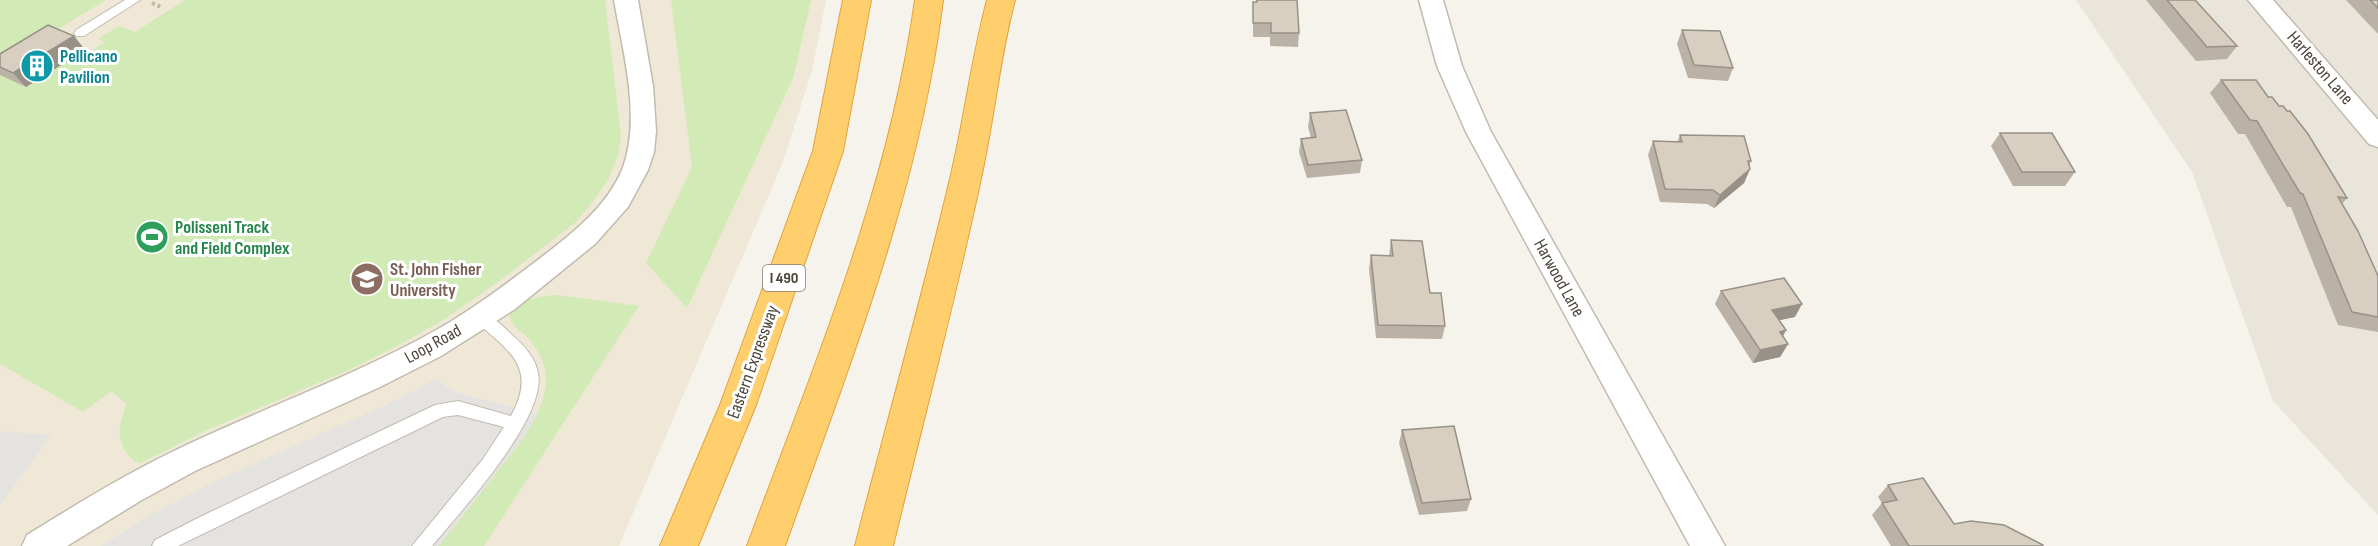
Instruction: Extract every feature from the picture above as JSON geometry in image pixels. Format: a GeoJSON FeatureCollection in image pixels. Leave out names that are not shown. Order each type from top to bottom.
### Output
{"type":"FeatureCollection","features":[{"type":"Feature","properties":{"kind":"highway","name":"Eastern Expressway"},"geometry":{"type":"LineString","coordinates":[[679,546],[738,405],[828,151],[857,0]]}},
{"type":"Feature","properties":{"kind":"highway"},"geometry":{"type":"LineString","coordinates":[[766,546],[876,236],[904,139],[924,48],[929,0]]}},
{"type":"Feature","properties":{"kind":"highway"},"geometry":{"type":"LineString","coordinates":[[985,0],[988,46]]}},
{"type":"Feature","properties":{"kind":"highway"},"geometry":{"type":"LineString","coordinates":[[874,546],[964,183],[980,109],[988,46],[1001,0]]}},
{"type":"Feature","properties":{"kind":"street","name":"Loop Road"},"geometry":{"type":"LineString","coordinates":[[39,546],[82,518],[182,462],[368,380],[432,347],[480,317],[592,234],[622,195],[636,169],[644,140],[643,114],[626,0]]}},
{"type":"Feature","properties":{"kind":"street","name":"Harwood Lane"},"geometry":{"type":"LineString","coordinates":[[1431,0],[1444,49],[1466,104],[1494,160],[1708,546]]}},
{"type":"Feature","properties":{"kind":"street","name":"Harleston Lane"},"geometry":{"type":"LineString","coordinates":[[2260,0],[2378,138]]}},
{"type":"Feature","properties":{"kind":"lane"},"geometry":{"type":"LineString","coordinates":[[80,33],[134,0]]}},
{"type":"Feature","properties":{"kind":"lane"},"geometry":{"type":"LineString","coordinates":[[421,546],[503,444],[517,424],[528,397],[531,375],[519,352],[480,317]]}},
{"type":"Feature","properties":{"kind":"lane"},"geometry":{"type":"LineString","coordinates":[[161,546],[208,521],[441,410],[458,408],[517,424]]}},
{"type":"Feature","properties":{"kind":"shaded area","name":"St. John Fisher University"},"geometry":{"type":"Polygon","coordinates":[[[0,0],[826,0],[812,71],[782,164],[619,546],[0,546],[0,0]]]}},
{"type":"Feature","properties":{"kind":"shaded area"},"geometry":{"type":"Polygon","coordinates":[[[2076,0],[2378,0],[2378,515],[2273,401],[2192,172],[2076,0]]]}},
{"type":"Feature","properties":{"kind":"shaded area"},"geometry":{"type":"Polygon","coordinates":[[[438,378],[445,386],[458,393],[538,413],[524,438],[439,546],[101,546],[154,513],[211,483],[388,404],[438,378]]]}},
{"type":"Feature","properties":{"kind":"shaded area"},"geometry":{"type":"Polygon","coordinates":[[[0,431],[51,435],[0,505],[0,431]]]}},
{"type":"Feature","properties":{"kind":"green space"},"geometry":{"type":"Polygon","coordinates":[[[0,0],[106,0],[50,34],[90,52],[105,42],[98,39],[119,26],[135,32],[185,0],[605,0],[621,136],[618,156],[609,178],[576,222],[494,285],[443,320],[349,370],[207,430],[140,463],[127,454],[122,443],[120,427],[126,403],[111,391],[83,412],[0,364],[0,0]]]}},
{"type":"Feature","properties":{"kind":"green space"},"geometry":{"type":"Polygon","coordinates":[[[671,0],[811,0],[793,78],[687,308],[646,263],[692,167],[671,0]]]}},
{"type":"Feature","properties":{"kind":"green space"},"geometry":{"type":"Polygon","coordinates":[[[557,295],[639,306],[484,546],[439,546],[517,447],[531,426],[545,391],[546,376],[543,362],[532,343],[513,324],[510,316],[511,309],[533,298],[557,295]]]}},
{"type":"Feature","properties":{"kind":"building"},"geometry":{"type":"Polygon","coordinates":[[[1257,0],[1297,0],[1299,33],[1271,33],[1271,23],[1253,23],[1253,2],[1257,0]]]}},
{"type":"Feature","properties":{"kind":"building"},"geometry":{"type":"Polygon","coordinates":[[[2167,0],[2195,0],[2237,46],[2207,47],[2167,0]]]}},
{"type":"Feature","properties":{"kind":"building"},"geometry":{"type":"Polygon","coordinates":[[[2370,0],[2378,0],[2378,8],[2370,0]]]}},
{"type":"Feature","properties":{"kind":"building"},"geometry":{"type":"Polygon","coordinates":[[[48,25],[74,36],[13,73],[0,67],[0,54],[48,25]]]}},
{"type":"Feature","properties":{"kind":"building"},"geometry":{"type":"Polygon","coordinates":[[[1682,30],[1720,31],[1733,68],[1694,65],[1682,30]]]}},
{"type":"Feature","properties":{"kind":"building"},"geometry":{"type":"Polygon","coordinates":[[[2221,80],[2256,80],[2268,97],[2272,97],[2279,106],[2290,111],[2308,134],[2347,198],[2338,197],[2358,231],[2378,276],[2378,317],[2352,312],[2303,194],[2300,193],[2257,121],[2250,120],[2221,80]]]}},
{"type":"Feature","properties":{"kind":"building"},"geometry":{"type":"Polygon","coordinates":[[[1346,110],[1362,160],[1308,165],[1301,139],[1316,137],[1310,113],[1346,110]]]}},
{"type":"Feature","properties":{"kind":"building"},"geometry":{"type":"Polygon","coordinates":[[[2000,133],[2052,133],[2075,172],[2022,172],[2000,133]]]}},
{"type":"Feature","properties":{"kind":"building"},"geometry":{"type":"Polygon","coordinates":[[[1680,135],[1744,136],[1751,161],[1748,161],[1750,169],[1720,195],[1713,190],[1665,189],[1653,141],[1682,142],[1680,135]]]}},
{"type":"Feature","properties":{"kind":"building"},"geometry":{"type":"Polygon","coordinates":[[[1391,240],[1422,241],[1430,293],[1441,293],[1445,326],[1378,325],[1371,255],[1393,256],[1391,240]]]}},
{"type":"Feature","properties":{"kind":"building"},"geometry":{"type":"Polygon","coordinates":[[[1784,278],[1802,304],[1772,310],[1786,330],[1780,332],[1788,344],[1760,350],[1721,291],[1784,278]]]}},
{"type":"Feature","properties":{"kind":"building"},"geometry":{"type":"Polygon","coordinates":[[[1454,426],[1471,499],[1422,503],[1402,430],[1454,426]]]}},
{"type":"Feature","properties":{"kind":"building"},"geometry":{"type":"Polygon","coordinates":[[[1923,478],[1954,524],[1971,521],[2004,525],[2043,545],[1909,546],[1882,503],[1897,500],[1888,485],[1923,478]]]}},
{"type":"Feature","properties":{"kind":"place","name":"Pellicano Pavilion"},"geometry":{"type":"Point","coordinates":[37,66]}},
{"type":"Feature","properties":{"kind":"place","name":"Polisseni Track and Field Complex"},"geometry":{"type":"Point","coordinates":[152,237]}},
{"type":"Feature","properties":{"kind":"place","name":"St. John Fisher University"},"geometry":{"type":"Point","coordinates":[367,279]}}]}
